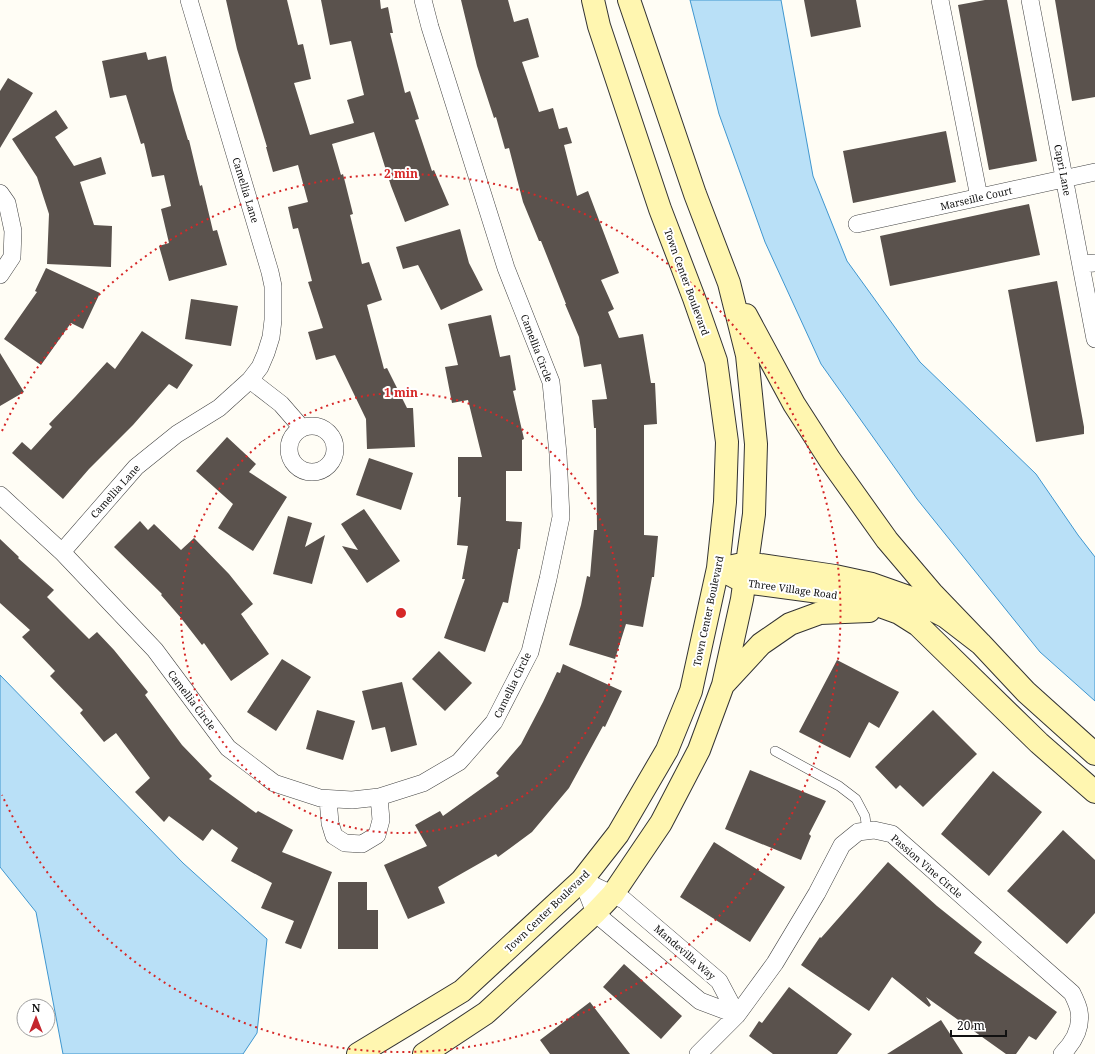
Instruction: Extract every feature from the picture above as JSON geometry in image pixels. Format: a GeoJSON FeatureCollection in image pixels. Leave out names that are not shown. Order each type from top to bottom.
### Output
{"type":"FeatureCollection","features":[{"type":"Feature","properties":{"kind":"street","name":"Camellia Lane"},"geometry":{"type":"LineString","coordinates":[[62,552],[136,467],[176,434],[219,408],[250,380],[260,367],[271,337],[273,320],[273,286],[268,264],[189,0]]}},
{"type":"Feature","properties":{"kind":"street","name":"Camellia Circle"},"geometry":{"type":"LineString","coordinates":[[0,495],[62,552],[155,650],[228,748],[274,783],[320,798],[352,800],[379,797],[423,783],[459,762],[494,722],[530,652],[548,579],[561,517],[558,454],[551,382],[506,268],[432,35],[423,0]]}},
{"type":"Feature","properties":{"kind":"street","name":"Town Center Boulevard"},"geometry":{"type":"LineString","coordinates":[[358,1054],[462,991],[582,880],[618,834],[667,750],[691,691],[718,568],[725,502],[727,442],[716,361],[660,208],[599,26],[593,0]]}},
{"type":"Feature","properties":{"kind":"street"},"geometry":{"type":"LineString","coordinates":[[424,1054],[486,1013],[595,913],[612,894],[661,823],[699,750],[723,685],[742,599],[754,514],[756,444],[747,356],[729,283],[695,194],[629,0]]}},
{"type":"Feature","properties":{"kind":"street"},"geometry":{"type":"LineString","coordinates":[[940,0],[979,197]]}},
{"type":"Feature","properties":{"kind":"street","name":"Capri Lane"},"geometry":{"type":"LineString","coordinates":[[1030,0],[1064,178],[1088,263],[1095,339]]}},
{"type":"Feature","properties":{"kind":"street","name":"Marseille Court"},"geometry":{"type":"LineString","coordinates":[[857,224],[1095,172]]}},
{"type":"Feature","properties":{"kind":"street"},"geometry":{"type":"LineString","coordinates":[[0,193],[7,203],[13,231],[12,257],[0,275]]}},
{"type":"Feature","properties":{"kind":"street"},"geometry":{"type":"LineString","coordinates":[[729,283],[794,404],[830,460],[887,540],[932,593],[981,644]]}},
{"type":"Feature","properties":{"kind":"street"},"geometry":{"type":"LineString","coordinates":[[250,380],[281,404],[301,427]]}},
{"type":"Feature","properties":{"kind":"street","name":"Three Village Road"},"geometry":{"type":"LineString","coordinates":[[718,568],[746,573],[866,601],[898,613],[918,625],[1039,743],[1095,792]]}},
{"type":"Feature","properties":{"kind":"street","name":"Three Village Road"},"geometry":{"type":"LineString","coordinates":[[746,573],[834,576],[872,584],[906,596],[946,617],[981,644],[1026,692],[1095,754]]}},
{"type":"Feature","properties":{"kind":"street"},"geometry":{"type":"LineString","coordinates":[[723,685],[761,644],[790,624],[820,613],[862,610],[898,613]]}},
{"type":"Feature","properties":{"kind":"street"},"geometry":{"type":"LineString","coordinates":[[328,798],[330,823],[334,836],[345,843],[362,844],[376,835],[382,820],[379,797]]}},
{"type":"Feature","properties":{"kind":"street","name":"Passion Vine Circle"},"geometry":{"type":"LineString","coordinates":[[698,1054],[737,1015],[775,963],[817,893],[842,845],[858,832],[874,830],[892,834],[1072,993],[1080,1012],[1078,1032],[1062,1054]]}},
{"type":"Feature","properties":{"kind":"street"},"geometry":{"type":"LineString","coordinates":[[582,880],[595,913],[700,1002],[737,1015]]}},
{"type":"Feature","properties":{"kind":"street","name":"Mandevilla Way"},"geometry":{"type":"LineString","coordinates":[[582,880],[624,900],[719,981],[737,1015]]}},
{"type":"Feature","properties":{"kind":"lane"},"geometry":{"type":"LineString","coordinates":[[776,751],[839,786],[856,799],[865,816],[867,831]]}},
{"type":"Feature","properties":{"kind":"water"},"geometry":{"type":"Polygon","coordinates":[[[690,0],[781,0],[813,176],[847,261],[920,362],[1036,474],[1095,557],[1095,701],[1040,652],[917,499],[821,364],[765,242],[719,114],[690,0]]]}},
{"type":"Feature","properties":{"kind":"water"},"geometry":{"type":"Polygon","coordinates":[[[0,675],[183,863],[267,939],[257,1033],[243,1054],[63,1054],[56,1017],[56,998],[52,998],[36,912],[0,867],[0,675]]]}},
{"type":"Feature","properties":{"kind":"building"},"geometry":{"type":"Polygon","coordinates":[[[226,0],[287,0],[298,45],[303,44],[311,79],[294,83],[310,135],[354,123],[347,100],[364,95],[351,41],[330,45],[321,0],[380,0],[381,9],[388,7],[393,33],[390,33],[405,93],[410,91],[419,119],[415,120],[432,171],[434,170],[449,205],[405,222],[391,186],[374,132],[332,144],[341,175],[343,174],[353,214],[350,215],[362,264],[369,262],[382,300],[367,305],[384,369],[387,368],[407,408],[413,408],[415,447],[367,449],[366,419],[335,355],[316,360],[308,332],[323,328],[308,282],[312,281],[298,228],[293,229],[288,207],[308,202],[298,165],[273,172],[267,147],[237,49],[226,0]]]}},
{"type":"Feature","properties":{"kind":"building"},"geometry":{"type":"Polygon","coordinates":[[[461,0],[508,0],[514,22],[528,18],[539,57],[522,62],[539,112],[553,108],[559,129],[567,127],[572,143],[564,145],[577,196],[588,191],[619,273],[601,280],[614,309],[608,312],[619,338],[643,334],[651,383],[655,383],[657,424],[644,425],[644,535],[658,536],[654,577],[652,577],[643,627],[626,624],[615,659],[569,645],[581,605],[587,576],[590,577],[594,530],[597,530],[596,428],[594,428],[592,400],[607,399],[601,364],[584,367],[579,337],[541,241],[539,241],[523,202],[509,148],[505,149],[496,117],[494,118],[477,66],[461,0]]]}},
{"type":"Feature","properties":{"kind":"building"},"geometry":{"type":"Polygon","coordinates":[[[804,0],[856,0],[861,27],[811,37],[804,0]]]}},
{"type":"Feature","properties":{"kind":"building"},"geometry":{"type":"Polygon","coordinates":[[[985,0],[1007,0],[1037,161],[989,170],[958,5],[985,0]]]}},
{"type":"Feature","properties":{"kind":"building"},"geometry":{"type":"Polygon","coordinates":[[[1055,0],[1095,0],[1095,97],[1072,101],[1055,0]]]}},
{"type":"Feature","properties":{"kind":"building"},"geometry":{"type":"Polygon","coordinates":[[[146,52],[148,60],[166,56],[173,90],[189,140],[200,186],[202,185],[213,231],[217,230],[227,265],[169,281],[159,246],[169,243],[161,209],[171,206],[164,175],[152,177],[144,143],[141,144],[126,95],[110,98],[102,61],[146,52]]]}},
{"type":"Feature","properties":{"kind":"building"},"geometry":{"type":"Polygon","coordinates":[[[8,78],[33,93],[0,148],[0,91],[8,78]]]}},
{"type":"Feature","properties":{"kind":"building"},"geometry":{"type":"Polygon","coordinates":[[[56,110],[68,128],[55,137],[74,166],[101,157],[106,174],[80,182],[94,225],[112,226],[111,267],[47,264],[49,214],[37,177],[12,139],[56,110]]]}},
{"type":"Feature","properties":{"kind":"building"},"geometry":{"type":"Polygon","coordinates":[[[946,131],[956,182],[853,203],[843,151],[946,131]]]}},
{"type":"Feature","properties":{"kind":"building"},"geometry":{"type":"Polygon","coordinates":[[[1029,204],[1040,255],[890,286],[880,236],[1029,204]]]}},
{"type":"Feature","properties":{"kind":"building"},"geometry":{"type":"Polygon","coordinates":[[[460,229],[469,263],[483,290],[441,310],[418,265],[403,269],[396,247],[460,229]]]}},
{"type":"Feature","properties":{"kind":"building"},"geometry":{"type":"Polygon","coordinates":[[[46,268],[100,293],[83,329],[71,323],[41,365],[4,339],[37,292],[35,291],[46,268]]]}},
{"type":"Feature","properties":{"kind":"building"},"geometry":{"type":"Polygon","coordinates":[[[1057,281],[1084,427],[1084,434],[1036,442],[1008,290],[1057,281]]]}},
{"type":"Feature","properties":{"kind":"building"},"geometry":{"type":"Polygon","coordinates":[[[191,299],[238,306],[231,346],[185,339],[191,299]]]}},
{"type":"Feature","properties":{"kind":"building"},"geometry":{"type":"Polygon","coordinates":[[[491,315],[500,357],[510,355],[516,390],[513,391],[524,439],[522,440],[522,471],[506,471],[506,521],[522,522],[520,549],[518,549],[508,603],[503,602],[485,652],[444,638],[465,579],[462,579],[468,546],[457,545],[461,497],[458,497],[458,457],[482,457],[468,400],[452,403],[445,367],[458,365],[448,324],[491,315]]]}},
{"type":"Feature","properties":{"kind":"building"},"geometry":{"type":"Polygon","coordinates":[[[142,331],[193,365],[177,389],[169,384],[133,425],[89,469],[63,499],[12,453],[22,442],[31,450],[52,427],[49,424],[107,362],[115,369],[142,331]]]}},
{"type":"Feature","properties":{"kind":"building"},"geometry":{"type":"Polygon","coordinates":[[[0,353],[24,392],[0,406],[0,353]]]}},
{"type":"Feature","properties":{"kind":"building"},"geometry":{"type":"Polygon","coordinates":[[[227,437],[256,464],[249,472],[287,497],[253,551],[218,528],[233,504],[196,471],[227,437]]]}},
{"type":"Feature","properties":{"kind":"building"},"geometry":{"type":"Polygon","coordinates":[[[369,458],[413,473],[401,510],[356,495],[369,458]]]}},
{"type":"Feature","properties":{"kind":"building"},"geometry":{"type":"Polygon","coordinates":[[[364,509],[400,561],[367,583],[342,546],[358,550],[341,524],[364,509]]]}},
{"type":"Feature","properties":{"kind":"building"},"geometry":{"type":"Polygon","coordinates":[[[288,516],[312,523],[305,547],[325,535],[312,584],[273,574],[288,516]]]}},
{"type":"Feature","properties":{"kind":"building"},"geometry":{"type":"Polygon","coordinates":[[[140,521],[148,530],[154,524],[181,550],[194,538],[229,574],[253,604],[241,614],[269,654],[231,681],[204,643],[202,645],[161,595],[162,594],[114,547],[140,521]]]}},
{"type":"Feature","properties":{"kind":"building"},"geometry":{"type":"Polygon","coordinates":[[[0,539],[19,557],[18,558],[54,590],[47,597],[89,639],[97,632],[114,650],[148,692],[145,695],[182,745],[212,776],[209,779],[256,813],[258,811],[293,830],[282,852],[332,872],[301,949],[285,943],[294,921],[261,908],[272,883],[231,861],[238,848],[212,829],[203,841],[169,816],[164,822],[135,792],[150,778],[116,733],[104,742],[80,713],[83,710],[50,676],[55,671],[22,637],[30,630],[0,603],[0,539]]]}},
{"type":"Feature","properties":{"kind":"building"},"geometry":{"type":"Polygon","coordinates":[[[439,651],[472,683],[445,711],[412,679],[439,651]]]}},
{"type":"Feature","properties":{"kind":"building"},"geometry":{"type":"Polygon","coordinates":[[[282,659],[311,677],[276,731],[247,712],[282,659]]]}},
{"type":"Feature","properties":{"kind":"building"},"geometry":{"type":"Polygon","coordinates":[[[837,660],[899,692],[879,728],[869,722],[850,758],[799,732],[837,660]]]}},
{"type":"Feature","properties":{"kind":"building"},"geometry":{"type":"Polygon","coordinates":[[[563,664],[622,691],[605,727],[603,726],[569,788],[532,832],[498,857],[496,854],[438,887],[445,903],[408,919],[384,865],[427,846],[415,825],[440,811],[443,816],[499,776],[496,773],[521,744],[557,672],[560,673],[563,664]]]}},
{"type":"Feature","properties":{"kind":"building"},"geometry":{"type":"Polygon","coordinates":[[[402,682],[417,745],[391,752],[385,727],[372,730],[362,691],[402,682]]]}},
{"type":"Feature","properties":{"kind":"building"},"geometry":{"type":"Polygon","coordinates":[[[317,710],[355,721],[343,760],[306,749],[317,710]]]}},
{"type":"Feature","properties":{"kind":"building"},"geometry":{"type":"Polygon","coordinates":[[[933,710],[977,754],[923,807],[900,785],[896,789],[875,767],[933,710]]]}},
{"type":"Feature","properties":{"kind":"building"},"geometry":{"type":"Polygon","coordinates":[[[750,770],[826,801],[809,834],[811,836],[801,860],[725,829],[750,770]]]}},
{"type":"Feature","properties":{"kind":"building"},"geometry":{"type":"Polygon","coordinates":[[[993,771],[1042,812],[989,876],[941,834],[993,771]]]}},
{"type":"Feature","properties":{"kind":"building"},"geometry":{"type":"Polygon","coordinates":[[[1063,830],[1095,860],[1095,913],[1067,944],[1007,891],[1063,830]]]}},
{"type":"Feature","properties":{"kind":"building"},"geometry":{"type":"Polygon","coordinates":[[[714,842],[785,887],[750,942],[680,897],[714,842]]]}},
{"type":"Feature","properties":{"kind":"building"},"geometry":{"type":"Polygon","coordinates":[[[888,862],[937,906],[982,942],[974,953],[1057,1012],[1036,1040],[1029,1036],[1016,1054],[1006,1054],[926,997],[931,1005],[929,1007],[892,977],[869,1011],[801,965],[820,937],[821,938],[888,862]]]}},
{"type":"Feature","properties":{"kind":"building"},"geometry":{"type":"Polygon","coordinates":[[[338,882],[367,882],[367,910],[378,910],[378,949],[338,949],[338,882]]]}},
{"type":"Feature","properties":{"kind":"building"},"geometry":{"type":"Polygon","coordinates":[[[624,964],[682,1016],[661,1039],[603,987],[624,964]]]}},
{"type":"Feature","properties":{"kind":"building"},"geometry":{"type":"Polygon","coordinates":[[[789,987],[852,1034],[837,1054],[773,1054],[749,1036],[759,1021],[762,1023],[789,987]]]}},
{"type":"Feature","properties":{"kind":"building"},"geometry":{"type":"Polygon","coordinates":[[[590,1002],[630,1054],[550,1054],[540,1040],[590,1002]]]}},
{"type":"Feature","properties":{"kind":"building"},"geometry":{"type":"Polygon","coordinates":[[[941,1020],[963,1054],[887,1054],[941,1020]]]}}]}
